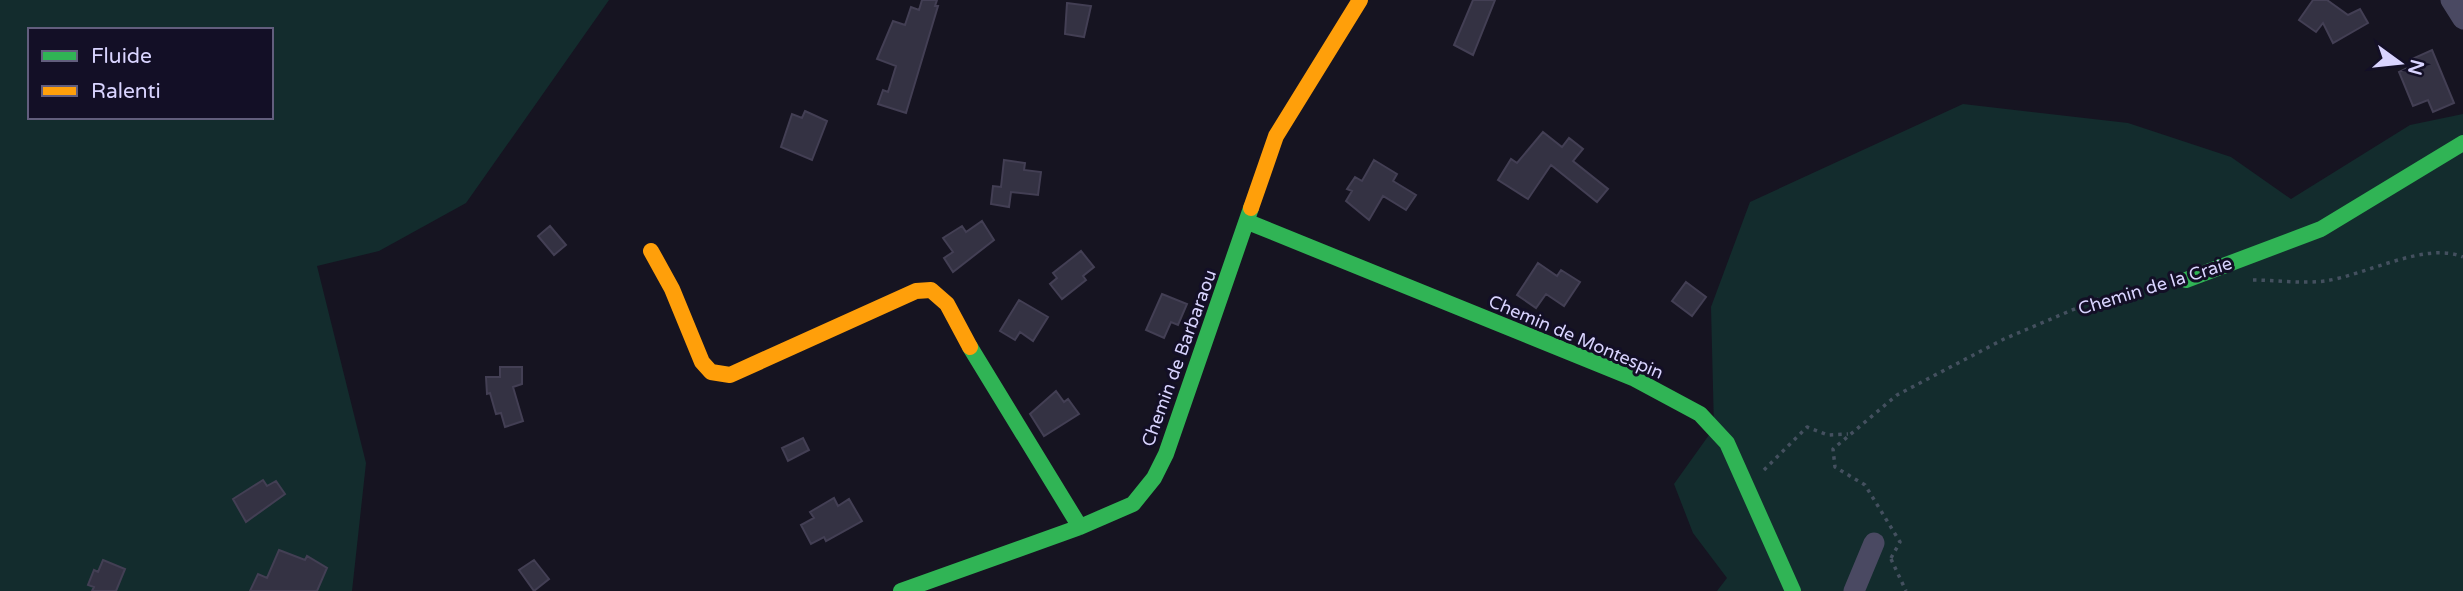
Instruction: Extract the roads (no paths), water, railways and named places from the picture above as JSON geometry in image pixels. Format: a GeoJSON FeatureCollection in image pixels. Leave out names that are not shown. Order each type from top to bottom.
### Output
{"type":"FeatureCollection","features":[{"type":"Feature","properties":{"kind":"street","name":"Chemin de Barbaraou"},"geometry":{"type":"LineString","coordinates":[[901,591],[1080,527],[1133,504],[1154,478],[1166,454],[1248,222],[1266,156],[1360,0]]}},
{"type":"Feature","properties":{"kind":"street"},"geometry":{"type":"LineString","coordinates":[[2451,0],[2463,19]]}},
{"type":"Feature","properties":{"kind":"street","name":"Chemin de la Craie"},"geometry":{"type":"LineString","coordinates":[[2186,280],[2321,229],[2463,143]]}},
{"type":"Feature","properties":{"kind":"street","name":"Chemin de Montespin"},"geometry":{"type":"LineString","coordinates":[[1248,222],[1633,379],[1700,414],[1727,443],[1793,591]]}},
{"type":"Feature","properties":{"kind":"street"},"geometry":{"type":"LineString","coordinates":[[651,251],[672,289],[702,362],[711,372],[720,374],[730,375],[916,291],[931,290],[947,304],[986,377],[1080,527]]}},
{"type":"Feature","properties":{"kind":"street"},"geometry":{"type":"LineString","coordinates":[[1854,591],[1874,543]]}}]}
